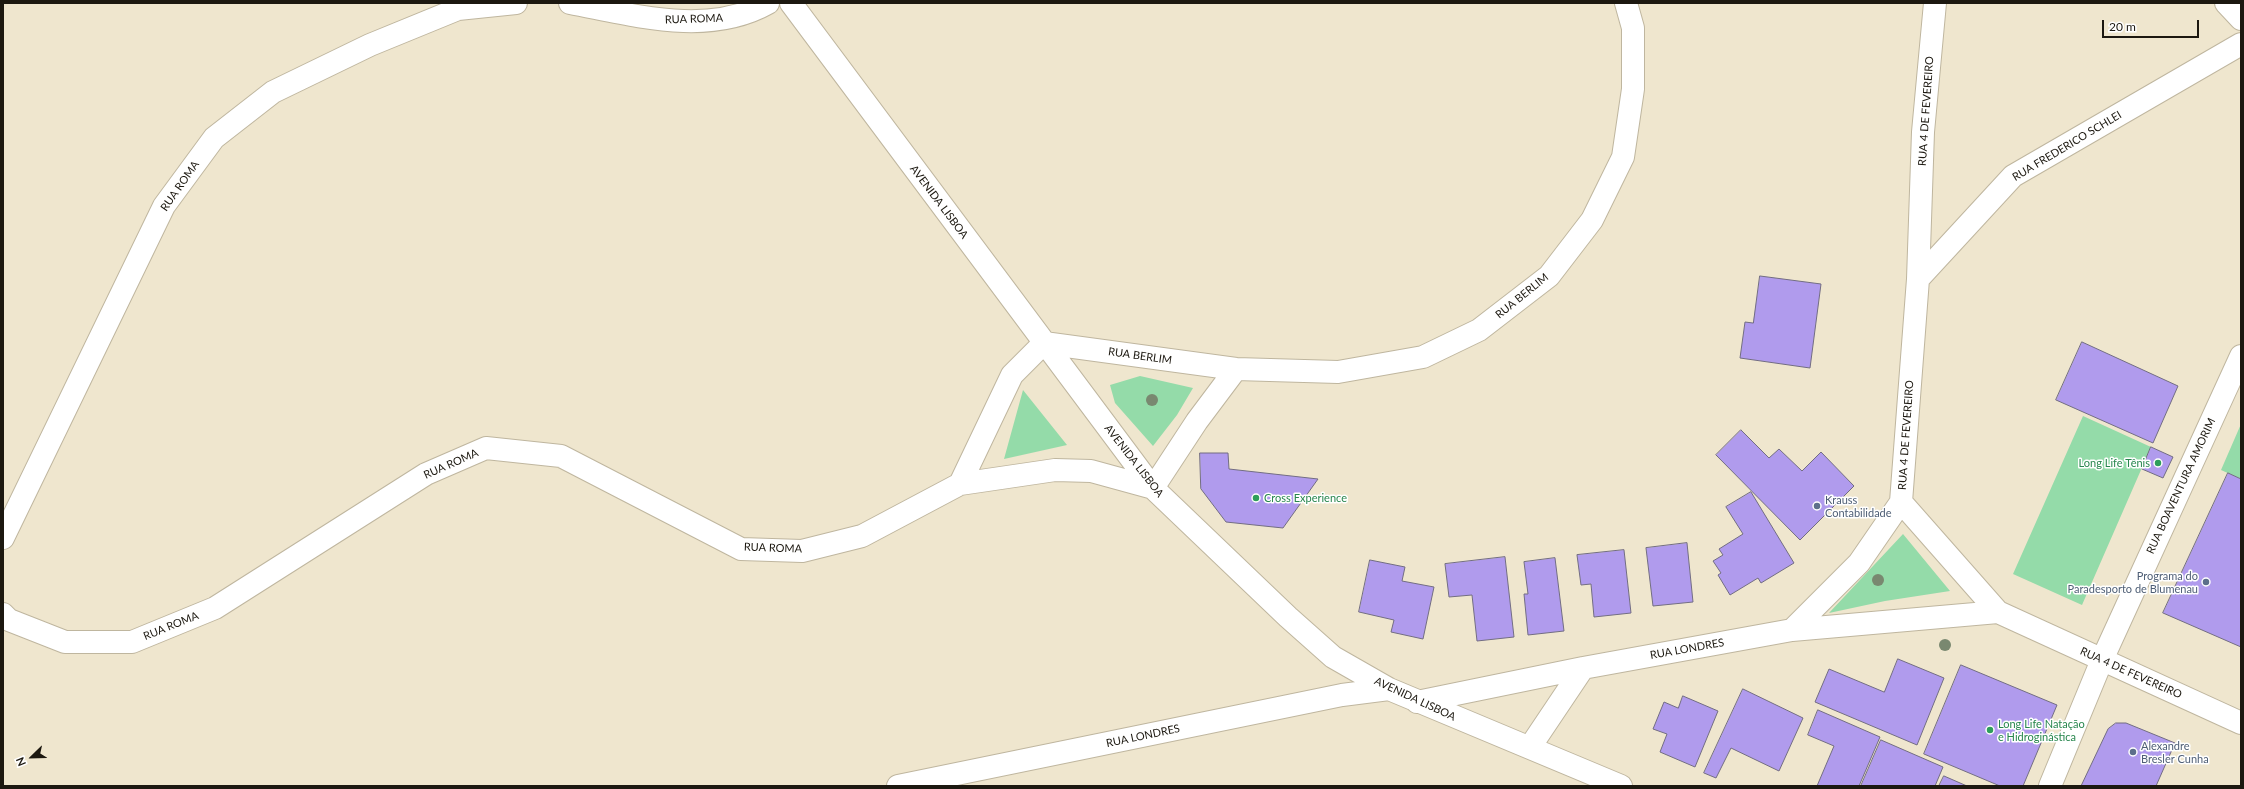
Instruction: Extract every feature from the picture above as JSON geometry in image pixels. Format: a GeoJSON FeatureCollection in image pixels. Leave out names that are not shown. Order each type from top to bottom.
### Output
{"type":"FeatureCollection","features":[{"type":"Feature","properties":{"kind":"street","name":"RUA ROMA"},"geometry":{"type":"LineString","coordinates":[[3,538],[164,206],[214,138],[273,92],[370,45],[458,9],[516,3]]}},
{"type":"Feature","properties":{"kind":"street","name":"RUA ROMA"},"geometry":{"type":"LineString","coordinates":[[570,3],[666,21],[721,19],[750,13],[768,3]]}},
{"type":"Feature","properties":{"kind":"street","name":"AVENIDA LISBOA"},"geometry":{"type":"LineString","coordinates":[[791,3],[1153,488],[1225,559],[1333,657],[1389,689],[1417,702],[1621,786]]}},
{"type":"Feature","properties":{"kind":"street","name":"RUA BERLIM"},"geometry":{"type":"LineString","coordinates":[[1044,343],[1236,369],[1338,372],[1423,357],[1479,330],[1549,276],[1592,220],[1623,157],[1633,89],[1633,28],[1626,3]]}},
{"type":"Feature","properties":{"kind":"street","name":"RUA 4 DE FEVEREIRO"},"geometry":{"type":"LineString","coordinates":[[1935,3],[1923,132],[1918,279],[1901,502],[1998,612],[2241,722]]}},
{"type":"Feature","properties":{"kind":"street"},"geometry":{"type":"LineString","coordinates":[[2226,3],[2241,19]]}},
{"type":"Feature","properties":{"kind":"street","name":"RUA FREDERICO SCHLEI"},"geometry":{"type":"LineString","coordinates":[[1918,279],[2013,176],[2241,44]]}},
{"type":"Feature","properties":{"kind":"street"},"geometry":{"type":"LineString","coordinates":[[960,484],[1012,375],[1044,343]]}},
{"type":"Feature","properties":{"kind":"street","name":"RUA BOAVENTURA AMORIM"},"geometry":{"type":"LineString","coordinates":[[2050,786],[2102,660],[2241,356]]}},
{"type":"Feature","properties":{"kind":"street"},"geometry":{"type":"LineString","coordinates":[[1153,488],[1197,421],[1236,369]]}},
{"type":"Feature","properties":{"kind":"street","name":"RUA ROMA"},"geometry":{"type":"LineString","coordinates":[[5,622],[65,642],[132,642],[215,608],[426,474],[486,448],[561,456],[740,548],[802,551],[862,536],[960,484],[1055,470],[1091,472],[1153,488]]}},
{"type":"Feature","properties":{"kind":"street"},"geometry":{"type":"LineString","coordinates":[[1792,630],[1859,563],[1901,502]]}},
{"type":"Feature","properties":{"kind":"street","name":"RUA LONDRES"},"geometry":{"type":"LineString","coordinates":[[1417,702],[1583,668],[1792,630],[1998,612]]}},
{"type":"Feature","properties":{"kind":"street"},"geometry":{"type":"LineString","coordinates":[[1530,748],[1583,668]]}},
{"type":"Feature","properties":{"kind":"street","name":"RUA LONDRES"},"geometry":{"type":"LineString","coordinates":[[898,786],[1342,695],[1389,689]]}},
{"type":"Feature","properties":{"kind":"green space"},"geometry":{"type":"Polygon","coordinates":[[[1140,376],[1193,388],[1177,415],[1153,446],[1115,403],[1110,385],[1140,376]]]}},
{"type":"Feature","properties":{"kind":"green space"},"geometry":{"type":"Polygon","coordinates":[[[1023,390],[1067,445],[1004,459],[1023,390]]]}},
{"type":"Feature","properties":{"kind":"green space"},"geometry":{"type":"Polygon","coordinates":[[[2083,416],[2151,447],[2082,605],[2013,574],[2083,416]]]}},
{"type":"Feature","properties":{"kind":"green space"},"geometry":{"type":"Polygon","coordinates":[[[2241,424],[2241,479],[2221,470],[2241,424]]]}},
{"type":"Feature","properties":{"kind":"green space"},"geometry":{"type":"Polygon","coordinates":[[[1903,534],[1950,591],[1885,601],[1829,613],[1903,534]]]}},
{"type":"Feature","properties":{"kind":"building"},"geometry":{"type":"Polygon","coordinates":[[[1760,276],[1821,284],[1810,368],[1740,358],[1745,322],[1753,323],[1760,276]]]}},
{"type":"Feature","properties":{"kind":"building"},"geometry":{"type":"Polygon","coordinates":[[[2082,342],[2178,386],[2153,443],[2056,400],[2082,342]]]}},
{"type":"Feature","properties":{"kind":"building"},"geometry":{"type":"Polygon","coordinates":[[[1741,430],[1769,458],[1779,449],[1802,471],[1821,452],[1854,486],[1800,540],[1716,455],[1741,430]]]}},
{"type":"Feature","properties":{"kind":"building","name":"Long Life Tênis"},"geometry":{"type":"Polygon","coordinates":[[[2151,447],[2173,457],[2163,478],[2142,469],[2151,447]]]}},
{"type":"Feature","properties":{"kind":"building","name":"Cross Experience"},"geometry":{"type":"Polygon","coordinates":[[[1200,453],[1228,453],[1229,469],[1318,479],[1283,528],[1226,522],[1201,489],[1200,453]]]}},
{"type":"Feature","properties":{"kind":"building"},"geometry":{"type":"Polygon","coordinates":[[[2228,473],[2241,479],[2241,647],[2163,613],[2228,473]]]}},
{"type":"Feature","properties":{"kind":"building"},"geometry":{"type":"Polygon","coordinates":[[[1751,492],[1794,563],[1761,583],[1758,578],[1730,595],[1718,575],[1721,573],[1713,561],[1723,555],[1719,549],[1743,534],[1726,507],[1751,492]]]}},
{"type":"Feature","properties":{"kind":"building"},"geometry":{"type":"Polygon","coordinates":[[[1687,543],[1693,602],[1653,606],[1646,548],[1687,543]]]}},
{"type":"Feature","properties":{"kind":"building"},"geometry":{"type":"Polygon","coordinates":[[[1624,550],[1631,613],[1594,617],[1591,584],[1581,585],[1577,555],[1624,550]]]}},
{"type":"Feature","properties":{"kind":"building"},"geometry":{"type":"Polygon","coordinates":[[[1505,557],[1514,637],[1477,641],[1472,595],[1449,597],[1445,564],[1505,557]]]}},
{"type":"Feature","properties":{"kind":"building"},"geometry":{"type":"Polygon","coordinates":[[[1555,558],[1564,631],[1528,635],[1524,594],[1528,594],[1524,562],[1555,558]]]}},
{"type":"Feature","properties":{"kind":"building"},"geometry":{"type":"Polygon","coordinates":[[[1370,560],[1405,567],[1402,581],[1434,587],[1423,639],[1391,632],[1394,620],[1359,612],[1370,560]]]}},
{"type":"Feature","properties":{"kind":"building"},"geometry":{"type":"Polygon","coordinates":[[[1898,659],[1944,678],[1917,745],[1815,702],[1829,669],[1884,692],[1898,659]]]}},
{"type":"Feature","properties":{"kind":"building","name":"Long Life Natação e Hidroginástica"},"geometry":{"type":"Polygon","coordinates":[[[1961,665],[2057,705],[2023,786],[2000,786],[1924,754],[1961,665]]]}},
{"type":"Feature","properties":{"kind":"building"},"geometry":{"type":"Polygon","coordinates":[[[1743,689],[1803,718],[1779,771],[1731,748],[1716,778],[1704,773],[1743,689]]]}},
{"type":"Feature","properties":{"kind":"building"},"geometry":{"type":"Polygon","coordinates":[[[1683,696],[1718,711],[1695,767],[1660,752],[1667,734],[1653,729],[1664,702],[1678,708],[1683,696]]]}},
{"type":"Feature","properties":{"kind":"building"},"geometry":{"type":"Polygon","coordinates":[[[1818,710],[1880,737],[1859,786],[1817,786],[1834,746],[1808,735],[1818,710]]]}},
{"type":"Feature","properties":{"kind":"building"},"geometry":{"type":"Polygon","coordinates":[[[2116,723],[2126,723],[2175,743],[2156,786],[2081,786],[2108,729],[2116,723]]]}},
{"type":"Feature","properties":{"kind":"building"},"geometry":{"type":"Polygon","coordinates":[[[1881,740],[1943,767],[1935,786],[1861,786],[1881,740]]]}},
{"type":"Feature","properties":{"kind":"building"},"geometry":{"type":"Polygon","coordinates":[[[1944,776],[1967,786],[1939,786],[1944,776]]]}},
{"type":"Feature","properties":{"kind":"place","name":"Long Life Tênis"},"geometry":{"type":"Point","coordinates":[2158,463]}},
{"type":"Feature","properties":{"kind":"place","name":"Cross Experience"},"geometry":{"type":"Point","coordinates":[1256,498]}},
{"type":"Feature","properties":{"kind":"place","name":"Krauss Contabilidade"},"geometry":{"type":"Point","coordinates":[1817,506]}},
{"type":"Feature","properties":{"kind":"place","name":"Programa do Paradesporto de Blumenau"},"geometry":{"type":"Point","coordinates":[2206,582]}},
{"type":"Feature","properties":{"kind":"place","name":"Long Life Natação e Hidroginástica"},"geometry":{"type":"Point","coordinates":[1990,730]}},
{"type":"Feature","properties":{"kind":"place","name":"Alexandre Bresler Cunha"},"geometry":{"type":"Point","coordinates":[2133,752]}}]}
